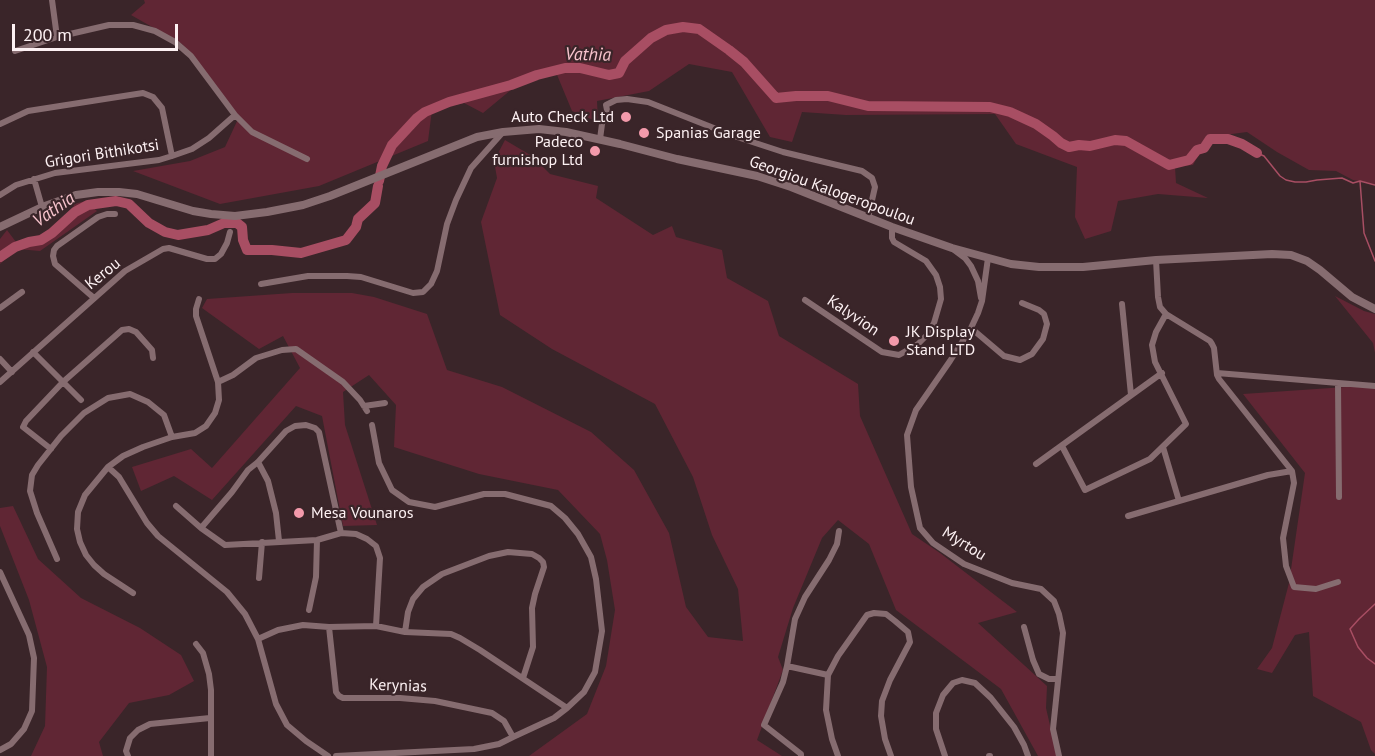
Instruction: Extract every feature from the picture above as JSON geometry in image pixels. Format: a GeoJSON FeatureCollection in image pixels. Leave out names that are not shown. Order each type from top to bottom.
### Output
{"type":"FeatureCollection","features":[{"type":"Feature","properties":{"kind":"street"},"geometry":{"type":"LineString","coordinates":[[52,0],[57,37]]}},
{"type":"Feature","properties":{"kind":"street"},"geometry":{"type":"LineString","coordinates":[[15,51],[57,37],[110,25],[133,25],[155,31],[175,42],[190,56],[235,115],[252,132],[307,159]]}},
{"type":"Feature","properties":{"kind":"street"},"geometry":{"type":"LineString","coordinates":[[0,124],[28,111],[143,93],[153,97],[162,108],[172,156]]}},
{"type":"Feature","properties":{"kind":"street"},"geometry":{"type":"LineString","coordinates":[[600,139],[607,110],[606,105],[616,100],[627,99],[648,102],[734,136],[783,152],[862,171],[872,178],[875,187],[868,218]]}},
{"type":"Feature","properties":{"kind":"street","name":"Grigori Bithikotsi"},"geometry":{"type":"LineString","coordinates":[[0,195],[16,185],[55,173],[159,160],[172,156],[192,149],[209,138],[235,115]]}},
{"type":"Feature","properties":{"kind":"street","name":"Georgiou Kalogeropoulou"},"geometry":{"type":"LineString","coordinates":[[0,227],[42,207],[76,195],[98,192],[137,194],[193,211],[211,214],[235,216],[267,212],[303,205],[330,196],[477,137],[539,129],[600,139],[769,179],[892,228],[952,248],[1026,266],[1083,267],[1156,260],[1291,255],[1307,261],[1352,297],[1375,309]]}},
{"type":"Feature","properties":{"kind":"street"},"geometry":{"type":"LineString","coordinates":[[261,284],[308,276],[347,276],[361,277],[413,294],[423,292],[431,284],[437,271],[447,224],[471,168],[503,132]]}},
{"type":"Feature","properties":{"kind":"street"},"geometry":{"type":"LineString","coordinates":[[34,179],[42,207]]}},
{"type":"Feature","properties":{"kind":"street"},"geometry":{"type":"LineString","coordinates":[[94,298],[56,264],[53,256],[54,250],[98,217],[115,214]]}},
{"type":"Feature","properties":{"kind":"street","name":"Kalyvion"},"geometry":{"type":"LineString","coordinates":[[805,300],[882,352],[899,355],[918,344],[928,334],[934,323],[941,299],[940,287],[936,275],[926,261],[894,242],[892,228]]}},
{"type":"Feature","properties":{"kind":"street","name":"Kerou"},"geometry":{"type":"LineString","coordinates":[[0,382],[125,272],[163,249],[169,248],[207,259],[215,259],[221,254],[230,232]]}},
{"type":"Feature","properties":{"kind":"street"},"geometry":{"type":"LineString","coordinates":[[952,248],[971,266],[978,281],[982,301]]}},
{"type":"Feature","properties":{"kind":"street","name":"Myrtou"},"geometry":{"type":"LineString","coordinates":[[988,258],[982,301],[971,328],[916,411],[907,435],[910,487],[921,528],[933,543],[964,564],[1012,583],[1041,589],[1053,601],[1059,614],[1063,633],[1053,729],[1059,756]]}},
{"type":"Feature","properties":{"kind":"street"},"geometry":{"type":"LineString","coordinates":[[1156,260],[1160,307],[1166,314],[1210,341],[1214,348],[1219,378],[1292,471],[1294,483],[1283,538],[1286,566],[1294,587],[1316,589],[1338,582]]}},
{"type":"Feature","properties":{"kind":"street"},"geometry":{"type":"LineString","coordinates":[[0,308],[22,292]]}},
{"type":"Feature","properties":{"kind":"street"},"geometry":{"type":"LineString","coordinates":[[133,593],[104,574],[86,555],[77,529],[78,512],[85,495],[108,467],[123,456],[172,437],[195,434],[206,426],[215,413],[219,400],[218,382],[196,316],[199,299]]}},
{"type":"Feature","properties":{"kind":"street"},"geometry":{"type":"LineString","coordinates":[[971,328],[1004,356],[1020,360],[1032,354],[1044,339],[1047,324],[1044,314],[1022,303]]}},
{"type":"Feature","properties":{"kind":"street"},"geometry":{"type":"LineString","coordinates":[[1122,304],[1131,395]]}},
{"type":"Feature","properties":{"kind":"street"},"geometry":{"type":"LineString","coordinates":[[1062,446],[1085,490],[1150,459],[1186,424],[1155,362],[1152,345],[1166,314]]}},
{"type":"Feature","properties":{"kind":"street"},"geometry":{"type":"LineString","coordinates":[[51,449],[22,428],[63,382],[122,330],[129,329],[136,332],[152,350],[153,358]]}},
{"type":"Feature","properties":{"kind":"street"},"geometry":{"type":"LineString","coordinates":[[218,382],[233,375],[256,358],[282,350],[296,349],[343,382],[366,408],[385,403]]}},
{"type":"Feature","properties":{"kind":"street"},"geometry":{"type":"LineString","coordinates":[[33,352],[81,400]]}},
{"type":"Feature","properties":{"kind":"street"},"geometry":{"type":"LineString","coordinates":[[0,359],[12,372]]}},
{"type":"Feature","properties":{"kind":"street"},"geometry":{"type":"LineString","coordinates":[[1036,464],[1162,373]]}},
{"type":"Feature","properties":{"kind":"street"},"geometry":{"type":"LineString","coordinates":[[1217,373],[1375,386]]}},
{"type":"Feature","properties":{"kind":"street"},"geometry":{"type":"LineString","coordinates":[[1338,383],[1339,497]]}},
{"type":"Feature","properties":{"kind":"street"},"geometry":{"type":"LineString","coordinates":[[57,559],[30,491],[33,475],[38,465],[84,413],[108,399],[130,394],[148,402],[164,415],[172,437]]}},
{"type":"Feature","properties":{"kind":"street"},"geometry":{"type":"LineString","coordinates":[[201,528],[248,470],[286,431],[295,426],[306,425],[319,432],[341,533]]}},
{"type":"Feature","properties":{"kind":"street"},"geometry":{"type":"LineString","coordinates":[[336,756],[470,753],[499,744],[554,718],[584,692],[595,672],[602,631],[591,557],[578,534],[565,518],[551,506],[505,494],[484,494],[435,507],[409,502],[392,490],[379,463],[372,425]]}},
{"type":"Feature","properties":{"kind":"street"},"geometry":{"type":"LineString","coordinates":[[1163,447],[1179,501]]}},
{"type":"Feature","properties":{"kind":"street"},"geometry":{"type":"LineString","coordinates":[[258,462],[268,481],[276,513],[279,541]]}},
{"type":"Feature","properties":{"kind":"street"},"geometry":{"type":"LineString","coordinates":[[108,467],[119,477],[147,523],[158,536],[227,592],[245,614],[258,639],[276,704],[287,724],[328,756]]}},
{"type":"Feature","properties":{"kind":"street"},"geometry":{"type":"LineString","coordinates":[[1128,516],[1292,471]]}},
{"type":"Feature","properties":{"kind":"street"},"geometry":{"type":"LineString","coordinates":[[176,506],[225,545],[317,540],[341,533],[356,534],[367,539],[376,546],[380,558],[376,626]]}},
{"type":"Feature","properties":{"kind":"street"},"geometry":{"type":"LineString","coordinates":[[801,756],[764,725],[788,666],[795,619],[805,597],[837,544],[839,531]]}},
{"type":"Feature","properties":{"kind":"street"},"geometry":{"type":"LineString","coordinates":[[309,610],[316,577],[317,540]]}},
{"type":"Feature","properties":{"kind":"street"},"geometry":{"type":"LineString","coordinates":[[259,578],[262,542]]}},
{"type":"Feature","properties":{"kind":"street"},"geometry":{"type":"LineString","coordinates":[[405,632],[413,598],[423,587],[442,574],[489,556],[508,552],[532,554],[543,562],[544,567],[532,608],[533,647],[523,678]]}},
{"type":"Feature","properties":{"kind":"street"},"geometry":{"type":"LineString","coordinates":[[0,572],[29,635],[34,658],[32,711],[24,729],[11,744],[0,750]]}},
{"type":"Feature","properties":{"kind":"street"},"geometry":{"type":"LineString","coordinates":[[838,756],[826,710],[828,675],[838,656],[867,615],[886,614],[908,632],[910,642],[882,701],[881,716],[891,756]]}},
{"type":"Feature","properties":{"kind":"street"},"geometry":{"type":"LineString","coordinates":[[258,639],[278,630],[303,625],[376,626],[405,632],[451,634],[567,708]]}},
{"type":"Feature","properties":{"kind":"street","name":"Kerynias"},"geometry":{"type":"LineString","coordinates":[[329,627],[336,692],[339,696],[343,698],[435,700],[492,713],[504,721],[513,737]]}},
{"type":"Feature","properties":{"kind":"street"},"geometry":{"type":"LineString","coordinates":[[1024,627],[1033,660],[1040,674],[1048,679],[1058,679]]}},
{"type":"Feature","properties":{"kind":"street"},"geometry":{"type":"LineString","coordinates":[[196,644],[202,653],[209,674],[211,756]]}},
{"type":"Feature","properties":{"kind":"street"},"geometry":{"type":"LineString","coordinates":[[788,666],[828,675]]}},
{"type":"Feature","properties":{"kind":"street"},"geometry":{"type":"LineString","coordinates":[[945,756],[936,729],[936,712],[943,695],[953,683],[962,680],[975,683],[991,698],[1014,728],[1028,756]]}},
{"type":"Feature","properties":{"kind":"street"},"geometry":{"type":"LineString","coordinates":[[128,756],[126,751],[130,738],[138,730],[150,724],[210,718]]}},
{"type":"Feature","properties":{"kind":"shaded area"},"geometry":{"type":"Polygon","coordinates":[[[144,0],[1375,0],[1375,184],[1353,180],[1336,171],[1309,170],[1247,132],[1209,137],[1193,165],[1175,167],[1176,183],[1208,198],[1158,194],[1118,201],[1111,231],[1085,239],[1075,217],[1077,167],[1016,144],[995,114],[846,115],[802,112],[792,142],[770,137],[732,72],[689,64],[649,91],[597,101],[598,122],[572,111],[555,70],[529,75],[483,113],[464,103],[432,110],[428,141],[319,186],[220,204],[133,171],[190,161],[225,147],[239,117],[182,44],[131,15],[145,3],[144,0]]]}},
{"type":"Feature","properties":{"kind":"shaded area"},"geometry":{"type":"Polygon","coordinates":[[[505,140],[532,156],[550,174],[598,186],[596,198],[653,235],[672,226],[676,237],[722,250],[727,278],[768,301],[779,336],[858,384],[860,416],[912,534],[1017,612],[978,623],[1047,686],[1046,708],[1057,756],[1038,756],[1001,689],[896,610],[869,544],[838,520],[822,538],[793,608],[778,657],[783,670],[757,740],[782,756],[529,756],[587,714],[606,666],[615,610],[607,560],[600,534],[558,490],[479,474],[394,447],[396,405],[369,375],[343,392],[345,425],[377,525],[343,526],[322,416],[296,406],[212,500],[174,476],[141,491],[132,467],[191,449],[212,468],[300,368],[283,336],[259,349],[202,308],[207,299],[292,293],[352,293],[374,297],[427,314],[447,370],[502,387],[591,432],[634,470],[669,533],[686,607],[708,637],[743,641],[738,589],[712,535],[693,477],[655,404],[552,349],[500,315],[481,222],[497,178],[494,161],[505,140]]]}},
{"type":"Feature","properties":{"kind":"shaded area"},"geometry":{"type":"Polygon","coordinates":[[[86,201],[97,211],[40,251],[17,249],[0,264],[0,239],[7,230],[16,242],[40,236],[75,216],[73,204],[86,201]]]}},
{"type":"Feature","properties":{"kind":"shaded area"},"geometry":{"type":"Polygon","coordinates":[[[1335,296],[1375,314],[1375,353],[1373,343],[1335,296]]]}},
{"type":"Feature","properties":{"kind":"shaded area"},"geometry":{"type":"Polygon","coordinates":[[[1375,385],[1375,754],[1371,750],[1361,722],[1313,696],[1309,632],[1295,635],[1272,673],[1257,669],[1272,648],[1289,583],[1305,473],[1243,394],[1375,385]]]}},
{"type":"Feature","properties":{"kind":"shaded area"},"geometry":{"type":"Polygon","coordinates":[[[13,506],[38,559],[81,598],[140,628],[181,655],[194,681],[169,695],[129,703],[99,742],[103,756],[31,756],[45,726],[47,667],[29,600],[0,526],[0,508],[13,506]]]}},
{"type":"Feature","properties":{"kind":"waterway","name":"Vathia"},"geometry":{"type":"LineString","coordinates":[[379,181],[382,166],[392,145],[425,112],[449,102],[565,68],[580,68],[609,75],[619,73],[625,61],[651,38],[666,30],[683,27],[699,29],[729,50],[744,62],[776,98],[828,96],[868,106],[990,107],[1010,112],[1036,124],[1069,147],[1090,146],[1115,140],[1126,141],[1169,165],[1189,160],[1197,150],[1204,148],[1210,139],[1228,139],[1257,153]]}},
{"type":"Feature","properties":{"kind":"waterway","name":"Vathia"},"geometry":{"type":"LineString","coordinates":[[1257,153],[1264,156],[1286,180],[1306,182],[1342,178],[1353,183],[1360,181],[1375,185]]}},
{"type":"Feature","properties":{"kind":"waterway","name":"Vathia"},"geometry":{"type":"LineString","coordinates":[[378,186],[379,181]]}},
{"type":"Feature","properties":{"kind":"waterway"},"geometry":{"type":"LineString","coordinates":[[1360,181],[1364,233],[1375,261]]}},
{"type":"Feature","properties":{"kind":"waterway","name":"Vathia"},"geometry":{"type":"LineString","coordinates":[[0,257],[15,247],[41,240],[75,212],[88,205],[116,201],[129,204],[149,223],[165,232],[178,235],[208,230],[224,223],[237,223],[242,227],[247,250],[301,253],[346,240],[356,227],[358,219],[375,203],[378,186]]}},
{"type":"Feature","properties":{"kind":"waterway"},"geometry":{"type":"LineString","coordinates":[[1375,604],[1350,629],[1358,647],[1375,664]]}},
{"type":"Feature","properties":{"kind":"place","name":"Auto Check Ltd"},"geometry":{"type":"Point","coordinates":[626,117]}},
{"type":"Feature","properties":{"kind":"place","name":"Spanias Garage"},"geometry":{"type":"Point","coordinates":[644,133]}},
{"type":"Feature","properties":{"kind":"place","name":"Padeco furnishop Ltd"},"geometry":{"type":"Point","coordinates":[595,151]}},
{"type":"Feature","properties":{"kind":"place","name":"JK Display Stand LTD"},"geometry":{"type":"Point","coordinates":[894,341]}},
{"type":"Feature","properties":{"kind":"place","name":"Mesa Vounaros"},"geometry":{"type":"Point","coordinates":[299,513]}}]}
